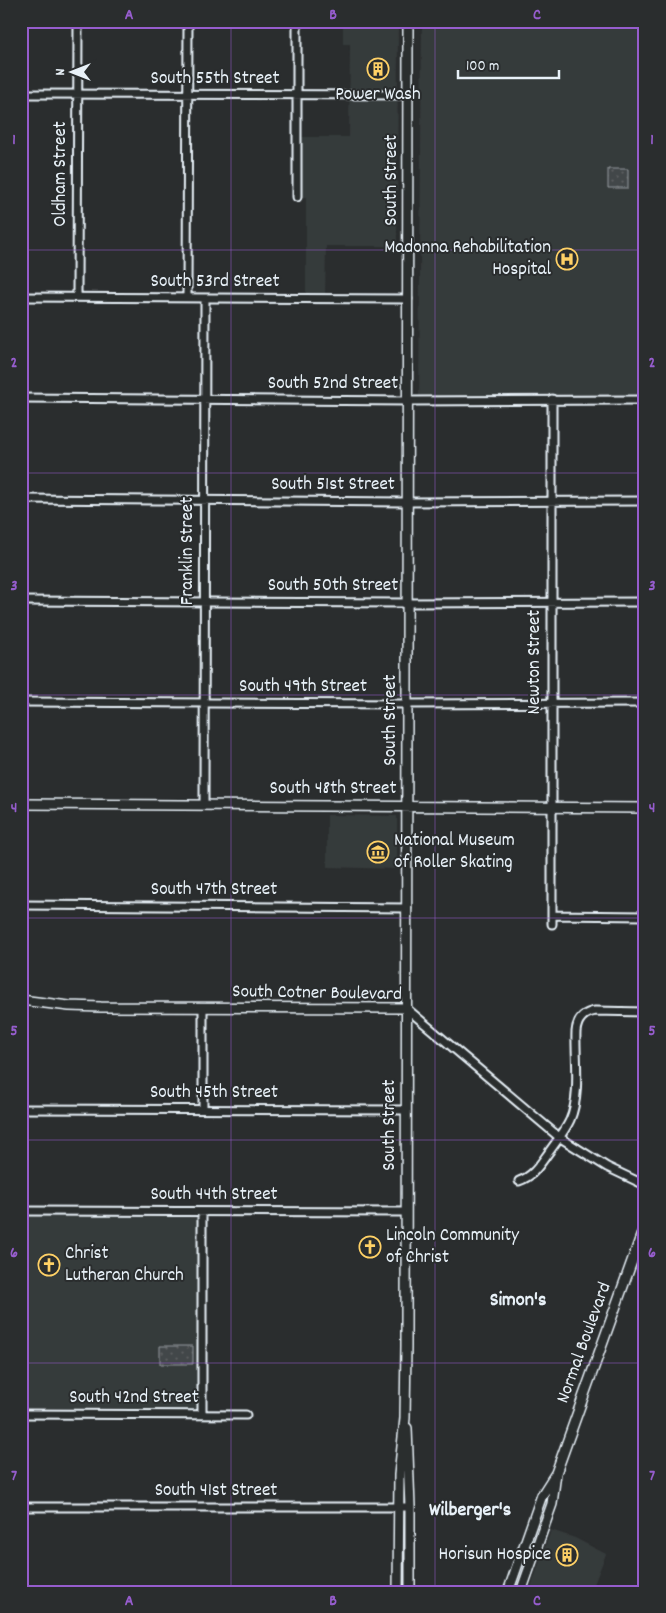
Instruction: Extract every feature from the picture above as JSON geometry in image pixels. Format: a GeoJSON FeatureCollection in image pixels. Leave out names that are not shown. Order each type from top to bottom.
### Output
{"type":"FeatureCollection","features":[{"type":"Feature","properties":{"kind":"main road","name":"South Street"},"geometry":{"type":"LineString","coordinates":[[398,1592],[399,1507],[405,1418],[408,21]]}},
{"type":"Feature","properties":{"kind":"main road","name":"South 48th Street"},"geometry":{"type":"LineString","coordinates":[[21,804],[645,808]]}},
{"type":"Feature","properties":{"kind":"main road","name":"South Cotner Boulevard"},"geometry":{"type":"LineString","coordinates":[[21,1000],[76,1006],[406,1008]]}},
{"type":"Feature","properties":{"kind":"main road","name":"Normal Boulevard"},"geometry":{"type":"LineString","coordinates":[[508,1592],[542,1495],[556,1472],[645,1225]]}},
{"type":"Feature","properties":{"kind":"main road","name":"South Street"},"geometry":{"type":"LineString","coordinates":[[405,1418],[408,1435],[410,1592]]}},
{"type":"Feature","properties":{"kind":"main road","name":"Normal Boulevard"},"geometry":{"type":"LineString","coordinates":[[521,1592],[552,1504],[556,1472]]}},
{"type":"Feature","properties":{"kind":"street","name":"Oldham Street"},"geometry":{"type":"LineString","coordinates":[[77,297],[78,21]]}},
{"type":"Feature","properties":{"kind":"street"},"geometry":{"type":"LineString","coordinates":[[187,298],[188,21]]}},
{"type":"Feature","properties":{"kind":"street"},"geometry":{"type":"LineString","coordinates":[[297,21],[297,197]]}},
{"type":"Feature","properties":{"kind":"street","name":"South 55th Street"},"geometry":{"type":"LineString","coordinates":[[21,94],[408,95]]}},
{"type":"Feature","properties":{"kind":"street","name":"South 53rd Street"},"geometry":{"type":"LineString","coordinates":[[21,297],[408,299]]}},
{"type":"Feature","properties":{"kind":"street","name":"Franklin Street"},"geometry":{"type":"LineString","coordinates":[[204,805],[205,298]]}},
{"type":"Feature","properties":{"kind":"street","name":"South 52nd Street"},"geometry":{"type":"LineString","coordinates":[[21,398],[408,401],[645,400]]}},
{"type":"Feature","properties":{"kind":"street","name":"Newton Street"},"geometry":{"type":"LineString","coordinates":[[552,399],[552,924]]}},
{"type":"Feature","properties":{"kind":"street","name":"South 51st Street"},"geometry":{"type":"LineString","coordinates":[[21,499],[407,502],[645,501]]}},
{"type":"Feature","properties":{"kind":"street","name":"South 50th Street"},"geometry":{"type":"LineString","coordinates":[[21,601],[645,602]]}},
{"type":"Feature","properties":{"kind":"street","name":"South 49th Street"},"geometry":{"type":"LineString","coordinates":[[21,702],[645,703]]}},
{"type":"Feature","properties":{"kind":"street","name":"South 47th Street"},"geometry":{"type":"LineString","coordinates":[[21,906],[407,908]]}},
{"type":"Feature","properties":{"kind":"street"},"geometry":{"type":"LineString","coordinates":[[552,915],[645,916]]}},
{"type":"Feature","properties":{"kind":"street"},"geometry":{"type":"LineString","coordinates":[[203,1008],[203,1109]]}},
{"type":"Feature","properties":{"kind":"street","name":"South Cotner Boulevard"},"geometry":{"type":"LineString","coordinates":[[406,1008],[559,1137],[607,1167],[645,1185]]}},
{"type":"Feature","properties":{"kind":"street"},"geometry":{"type":"LineString","coordinates":[[519,1181],[535,1172],[568,1124],[574,1108],[576,1089],[576,1028],[578,1022],[584,1015],[595,1011],[645,1012]]}},
{"type":"Feature","properties":{"kind":"street","name":"South 45th Street"},"geometry":{"type":"LineString","coordinates":[[21,1109],[406,1110]]}},
{"type":"Feature","properties":{"kind":"street","name":"South 44th Street"},"geometry":{"type":"LineString","coordinates":[[21,1210],[406,1212]]}},
{"type":"Feature","properties":{"kind":"street"},"geometry":{"type":"LineString","coordinates":[[202,1212],[202,1415]]}},
{"type":"Feature","properties":{"kind":"street","name":"South 42nd Street"},"geometry":{"type":"LineString","coordinates":[[21,1414],[246,1415]]}},
{"type":"Feature","properties":{"kind":"street","name":"South 41st Street"},"geometry":{"type":"LineString","coordinates":[[21,1506],[410,1507]]}},
{"type":"Feature","properties":{"kind":"shaded area"},"geometry":{"type":"Polygon","coordinates":[[[326,21],[398,21],[397,246],[326,246],[325,299],[306,299],[306,197],[297,197],[297,137],[349,137],[350,44],[343,44],[343,22],[326,21]]]}},
{"type":"Feature","properties":{"kind":"shaded area","name":"Madonna Rehabilitation Hospital"},"geometry":{"type":"Polygon","coordinates":[[[422,21],[641,21],[641,54],[645,54],[645,400],[419,400],[422,21]]]}},
{"type":"Feature","properties":{"kind":"shaded area"},"geometry":{"type":"Polygon","coordinates":[[[608,169],[628,169],[628,188],[608,188],[608,169]]]}},
{"type":"Feature","properties":{"kind":"shaded area"},"geometry":{"type":"Polygon","coordinates":[[[327,815],[397,816],[397,869],[327,867],[327,815]]]}},
{"type":"Feature","properties":{"kind":"shaded area"},"geometry":{"type":"Polygon","coordinates":[[[21,1211],[202,1212],[202,1415],[21,1414],[21,1211]]]}},
{"type":"Feature","properties":{"kind":"shaded area"},"geometry":{"type":"Polygon","coordinates":[[[160,1346],[193,1346],[193,1364],[160,1364],[160,1346]]]}},
{"type":"Feature","properties":{"kind":"shaded area"},"geometry":{"type":"Polygon","coordinates":[[[551,1530],[575,1538],[606,1554],[591,1592],[529,1592],[551,1530]]]}},
{"type":"Feature","properties":{"kind":"place","name":"Power Wash"},"geometry":{"type":"Point","coordinates":[378,69]}},
{"type":"Feature","properties":{"kind":"place","name":"Madonna Rehabilitation Hospital"},"geometry":{"type":"Point","coordinates":[567,259]}},
{"type":"Feature","properties":{"kind":"place","name":"National Museum of Roller Skating"},"geometry":{"type":"Point","coordinates":[378,852]}},
{"type":"Feature","properties":{"kind":"place","name":"Lincoln Community of Christ"},"geometry":{"type":"Point","coordinates":[370,1247]}},
{"type":"Feature","properties":{"kind":"place","name":"Christ Lutheran Church"},"geometry":{"type":"Point","coordinates":[49,1265]}},
{"type":"Feature","properties":{"kind":"place","name":"Horisun Hospice"},"geometry":{"type":"Point","coordinates":[567,1555]}},
{"type":"Feature","properties":{"kind":"district","name":"Simon's"},"geometry":{"type":"Point","coordinates":[518,1301]}},
{"type":"Feature","properties":{"kind":"district","name":"Wilberger's"},"geometry":{"type":"Point","coordinates":[470,1511]}}]}
